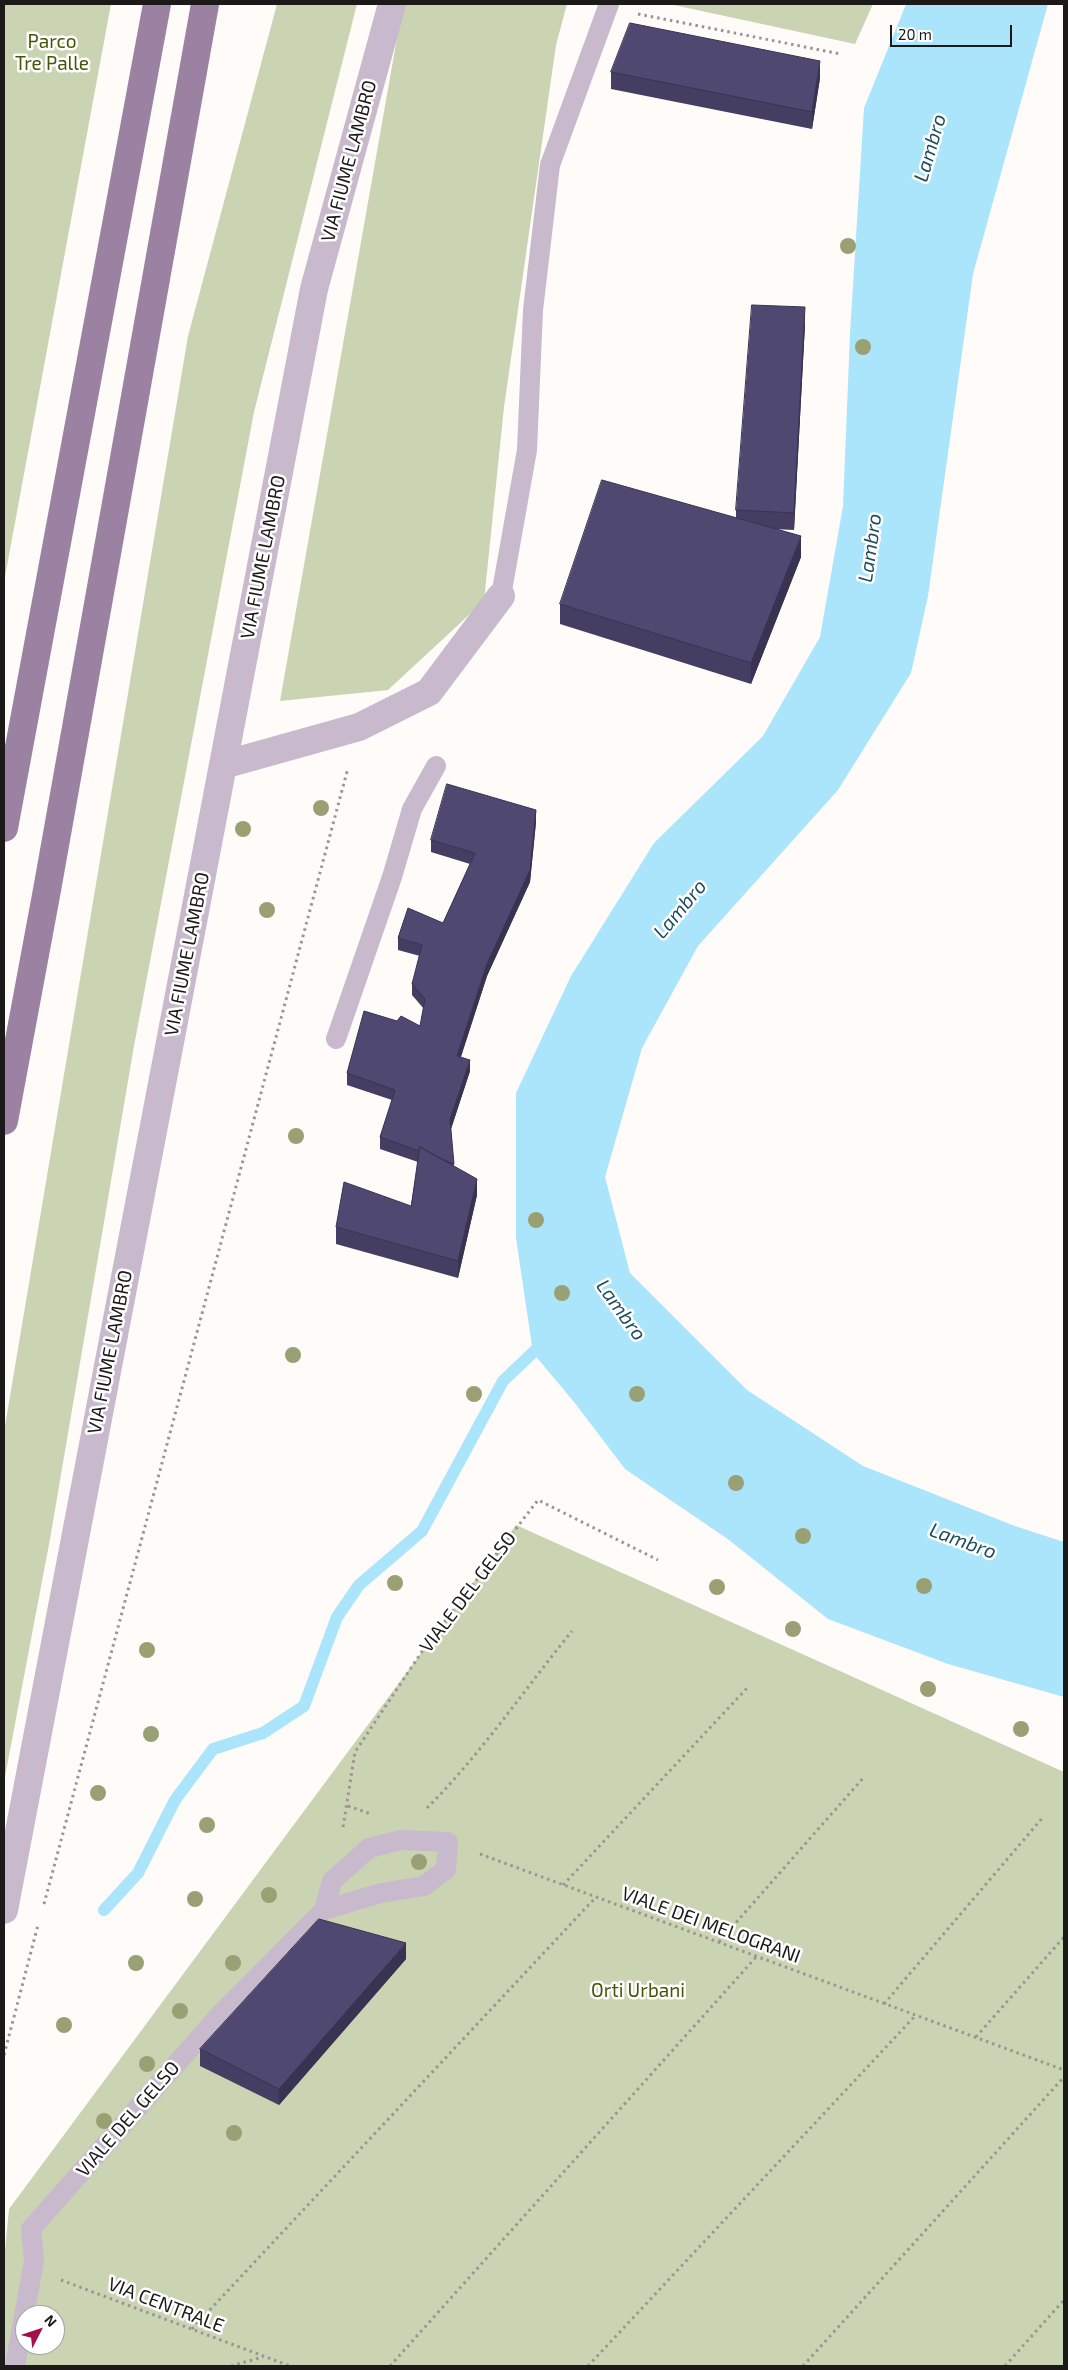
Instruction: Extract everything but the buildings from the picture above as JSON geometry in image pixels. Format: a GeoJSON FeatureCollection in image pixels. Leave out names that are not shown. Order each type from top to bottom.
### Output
{"type":"FeatureCollection","features":[{"type":"Feature","properties":{"kind":"main road"},"geometry":{"type":"LineString","coordinates":[[4,828],[157,4]]}},
{"type":"Feature","properties":{"kind":"main road"},"geometry":{"type":"LineString","coordinates":[[4,1120],[48,890],[205,4]]}},
{"type":"Feature","properties":{"kind":"street","name":"VIA FIUME LAMBRO"},"geometry":{"type":"LineString","coordinates":[[4,1910],[314,289],[392,4]]}},
{"type":"Feature","properties":{"kind":"street"},"geometry":{"type":"LineString","coordinates":[[223,765],[358,727],[429,692],[501,596]]}},
{"type":"Feature","properties":{"kind":"lane"},"geometry":{"type":"LineString","coordinates":[[501,596],[527,450],[533,310],[550,166],[608,5]]}},
{"type":"Feature","properties":{"kind":"lane"},"geometry":{"type":"LineString","coordinates":[[336,1039],[392,878],[412,809],[436,766]]}},
{"type":"Feature","properties":{"kind":"lane","name":"VIALE DEL GELSO"},"geometry":{"type":"LineString","coordinates":[[15,2366],[34,2261],[31,2229],[216,2019],[324,1910],[381,1893],[424,1886],[446,1869],[448,1842],[401,1840],[369,1848],[332,1881],[324,1910]]}},
{"type":"Feature","properties":{"kind":"path"},"geometry":{"type":"LineString","coordinates":[[608,5],[841,54]]}},
{"type":"Feature","properties":{"kind":"path"},"geometry":{"type":"LineString","coordinates":[[42,1910],[358,727]]}},
{"type":"Feature","properties":{"kind":"path","name":"VIALE DEL GELSO"},"geometry":{"type":"LineString","coordinates":[[373,1815],[348,1806],[355,1752],[425,1647],[538,1500],[658,1560]]}},
{"type":"Feature","properties":{"kind":"path"},"geometry":{"type":"LineString","coordinates":[[425,1809],[443,1792],[487,1739],[572,1631]]}},
{"type":"Feature","properties":{"kind":"path"},"geometry":{"type":"LineString","coordinates":[[563,1885],[748,1687]]}},
{"type":"Feature","properties":{"kind":"path"},"geometry":{"type":"LineString","coordinates":[[719,1942],[864,1777]]}},
{"type":"Feature","properties":{"kind":"path"},"geometry":{"type":"LineString","coordinates":[[884,2004],[1044,1816]]}},
{"type":"Feature","properties":{"kind":"path","name":"VIALE DEI MELOGRANI"},"geometry":{"type":"LineString","coordinates":[[448,1842],[1064,2070]]}},
{"type":"Feature","properties":{"kind":"path"},"geometry":{"type":"LineString","coordinates":[[192,2329],[596,1897]]}},
{"type":"Feature","properties":{"kind":"path"},"geometry":{"type":"LineString","coordinates":[[4,2055],[40,1920]]}},
{"type":"Feature","properties":{"kind":"path"},"geometry":{"type":"LineString","coordinates":[[976,2037],[1064,1937]]}},
{"type":"Feature","properties":{"kind":"path"},"geometry":{"type":"LineString","coordinates":[[390,2366],[757,1956]]}},
{"type":"Feature","properties":{"kind":"path"},"geometry":{"type":"LineString","coordinates":[[588,2366],[916,2015]]}},
{"type":"Feature","properties":{"kind":"path"},"geometry":{"type":"LineString","coordinates":[[803,2366],[1064,2077]]}},
{"type":"Feature","properties":{"kind":"path","name":"VIA CENTRALE"},"geometry":{"type":"LineString","coordinates":[[33,2269],[290,2366]]}},
{"type":"Feature","properties":{"kind":"path"},"geometry":{"type":"LineString","coordinates":[[1005,2366],[1064,2300]]}},
{"type":"Feature","properties":{"kind":"path"},"geometry":{"type":"LineString","coordinates":[[231,2366],[264,2357]]}},
{"type":"Feature","properties":{"kind":"green space","name":"Parco Tre Palle"},"geometry":{"type":"Polygon","coordinates":[[[4,4],[111,4],[4,582],[4,4]]]}},
{"type":"Feature","properties":{"kind":"green space"},"geometry":{"type":"Polygon","coordinates":[[[277,4],[357,4],[254,412],[134,1046],[50,1539],[4,1782],[4,1432],[188,336],[277,4]]]}},
{"type":"Feature","properties":{"kind":"green space"},"geometry":{"type":"Polygon","coordinates":[[[403,4],[567,4],[556,45],[504,407],[484,601],[388,690],[280,701],[403,4]]]}},
{"type":"Feature","properties":{"kind":"green space"},"geometry":{"type":"Polygon","coordinates":[[[669,4],[873,4],[855,44],[669,4]]]}},
{"type":"Feature","properties":{"kind":"green space","name":"Orti Urbani"},"geometry":{"type":"Polygon","coordinates":[[[516,1525],[1064,1772],[1064,2366],[4,2366],[4,2261],[9,2209],[516,1525]]]}},
{"type":"Feature","properties":{"kind":"water","name":"Lambro"},"geometry":{"type":"Polygon","coordinates":[[[906,4],[1048,4],[973,274],[928,596],[911,673],[838,790],[698,946],[642,1048],[605,1177],[630,1273],[747,1390],[863,1466],[1015,1526],[1064,1542],[1064,1697],[948,1664],[828,1619],[729,1540],[625,1469],[574,1402],[533,1353],[516,1238],[516,1093],[571,976],[654,843],[763,736],[820,637],[843,506],[850,334],[864,108],[906,4]]]}},
{"type":"Feature","properties":{"kind":"waterway"},"geometry":{"type":"LineString","coordinates":[[104,1910],[138,1873],[175,1800],[213,1749],[263,1733],[304,1706],[337,1617],[359,1585],[422,1531],[503,1381],[545,1341]]}}]}
